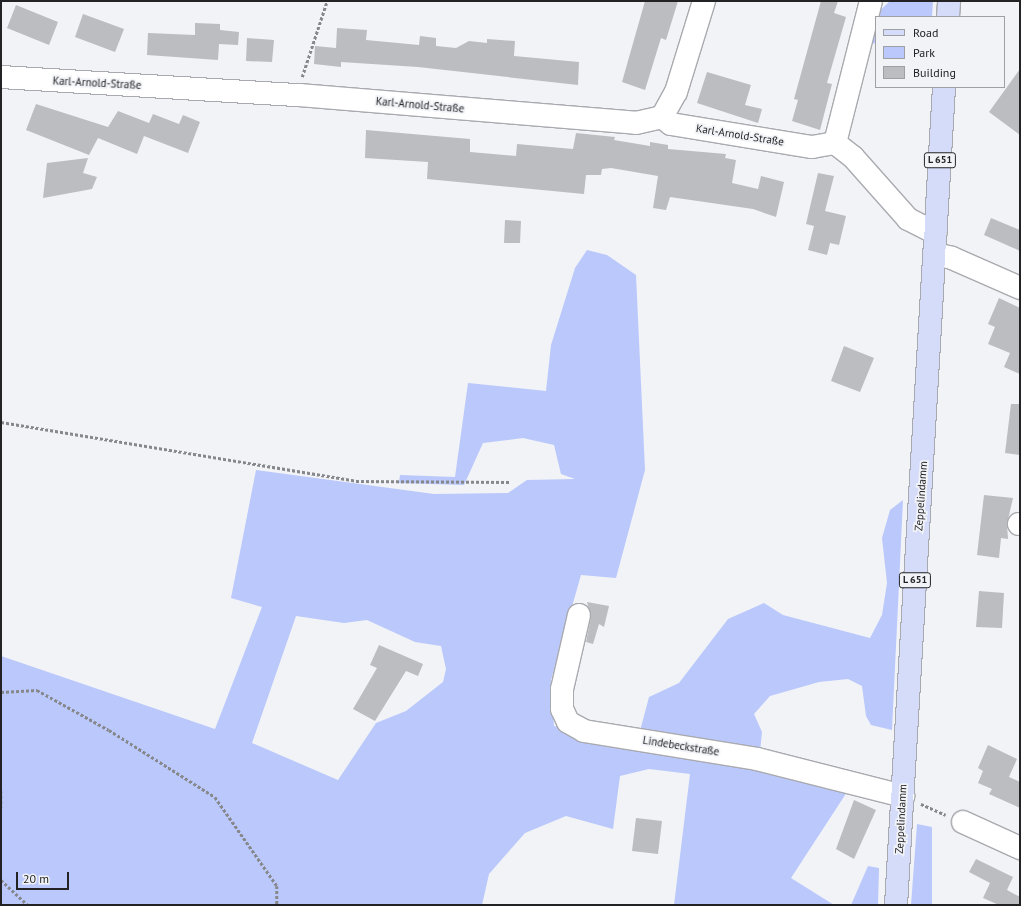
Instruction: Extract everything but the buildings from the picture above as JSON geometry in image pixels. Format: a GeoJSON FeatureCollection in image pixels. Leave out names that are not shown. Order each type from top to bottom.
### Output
{"type":"FeatureCollection","features":[{"type":"Feature","properties":{"kind":"main road"},"geometry":{"type":"LineString","coordinates":[[948,16],[949,1]]}},
{"type":"Feature","properties":{"kind":"main road","name":"Zeppelindamm"},"geometry":{"type":"LineString","coordinates":[[896,905],[936,244],[944,88]]}},
{"type":"Feature","properties":{"kind":"street"},"geometry":{"type":"LineString","coordinates":[[662,117],[676,92],[704,1]]}},
{"type":"Feature","properties":{"kind":"street"},"geometry":{"type":"LineString","coordinates":[[871,1],[835,143],[853,157],[908,219],[952,258],[1012,284]]}},
{"type":"Feature","properties":{"kind":"street","name":"Karl-Arnold-Straße"},"geometry":{"type":"LineString","coordinates":[[1,77],[298,95],[636,123],[662,117],[671,124],[812,147],[835,143]]}},
{"type":"Feature","properties":{"kind":"street","name":"Lindebeckstraße"},"geometry":{"type":"LineString","coordinates":[[579,615],[562,688],[562,709],[568,722],[584,731],[757,759],[903,796]]}},
{"type":"Feature","properties":{"kind":"street"},"geometry":{"type":"LineString","coordinates":[[963,822],[1020,848]]}},
{"type":"Feature","properties":{"kind":"path"},"geometry":{"type":"LineString","coordinates":[[298,95],[327,1]]}},
{"type":"Feature","properties":{"kind":"path"},"geometry":{"type":"LineString","coordinates":[[1,422],[356,481],[509,482]]}},
{"type":"Feature","properties":{"kind":"path"},"geometry":{"type":"LineString","coordinates":[[1,692],[37,690],[109,730],[215,797],[277,886],[277,905]]}},
{"type":"Feature","properties":{"kind":"path"},"geometry":{"type":"LineString","coordinates":[[1,791],[1,808]]}},
{"type":"Feature","properties":{"kind":"path"},"geometry":{"type":"LineString","coordinates":[[903,796],[963,822]]}},
{"type":"Feature","properties":{"kind":"path"},"geometry":{"type":"LineString","coordinates":[[1,880],[28,905]]}},
{"type":"Feature","properties":{"kind":"green space"},"geometry":{"type":"Polygon","coordinates":[[[890,1],[933,1],[932,16],[875,16],[875,43],[864,45],[873,17],[890,1]]]}},
{"type":"Feature","properties":{"kind":"green space"},"geometry":{"type":"Polygon","coordinates":[[[587,250],[607,255],[636,275],[645,470],[616,578],[581,575],[551,680],[554,726],[624,742],[640,731],[649,697],[679,683],[728,619],[764,603],[783,615],[870,638],[882,615],[887,583],[882,538],[890,510],[903,500],[892,730],[871,725],[866,716],[862,686],[848,679],[819,682],[770,696],[754,714],[762,732],[760,752],[847,792],[791,878],[834,905],[674,905],[690,774],[649,769],[620,776],[613,829],[566,816],[525,833],[489,874],[482,905],[1,905],[1,656],[215,729],[262,607],[231,598],[256,470],[434,494],[508,493],[527,480],[575,479],[561,474],[554,445],[523,438],[483,443],[464,485],[399,483],[400,475],[455,477],[468,383],[546,391],[551,345],[575,268],[587,250]],[[296,616],[252,743],[338,780],[376,723],[406,711],[443,682],[446,669],[441,646],[415,642],[367,620],[344,623],[296,616]]]}},
{"type":"Feature","properties":{"kind":"green space"},"geometry":{"type":"Polygon","coordinates":[[[917,824],[932,827],[932,905],[911,905],[917,824]]]}},
{"type":"Feature","properties":{"kind":"green space"},"geometry":{"type":"Polygon","coordinates":[[[868,866],[879,868],[878,905],[851,905],[868,866]]]}}]}
